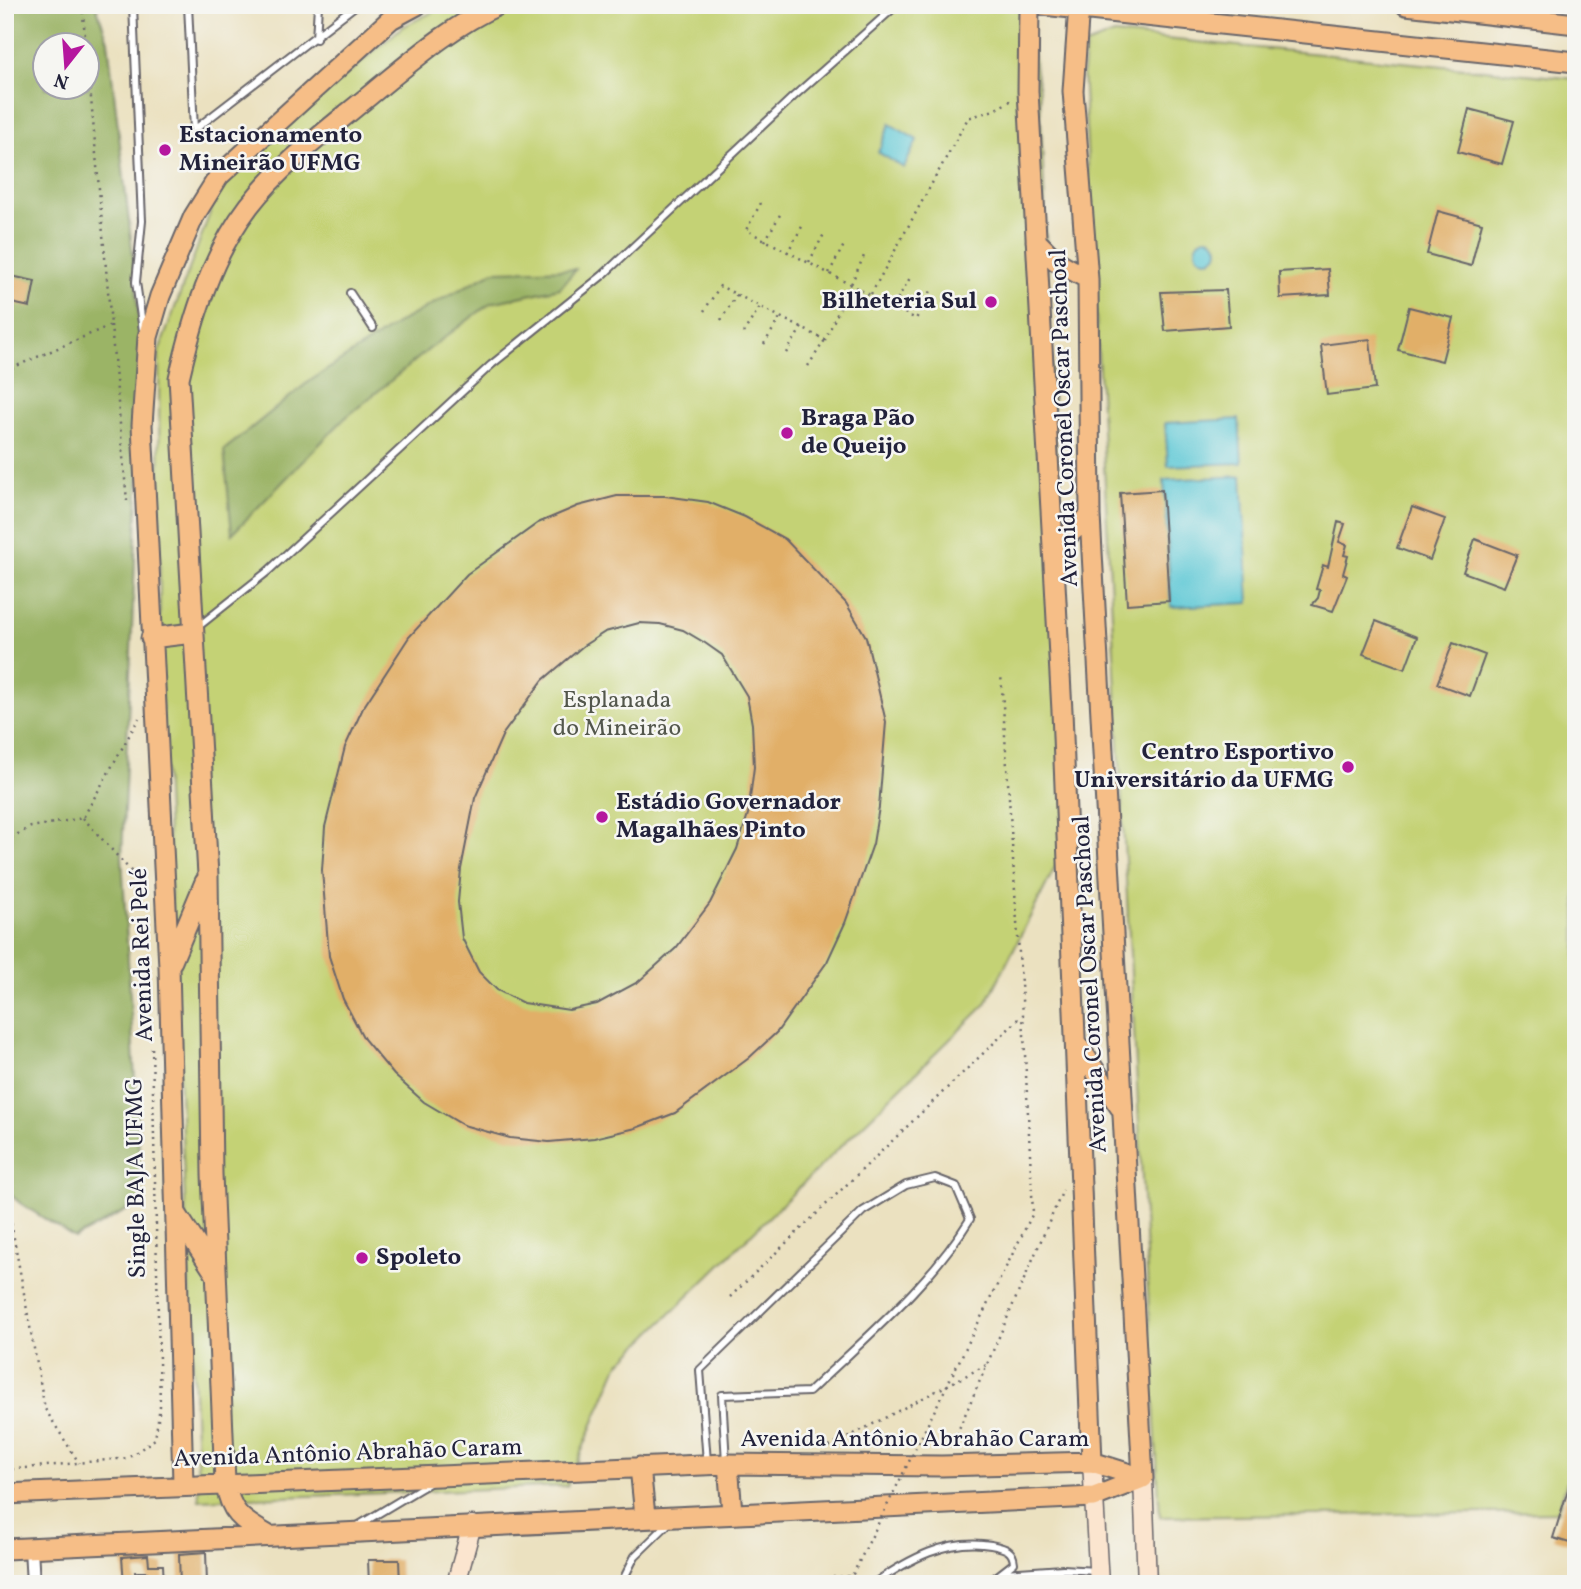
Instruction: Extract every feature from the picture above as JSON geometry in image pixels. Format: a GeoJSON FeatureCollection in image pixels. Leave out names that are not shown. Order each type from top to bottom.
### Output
{"type":"FeatureCollection","features":[{"type":"Feature","properties":{"kind":"main road","name":"Avenida Rei Pelé"},"geometry":{"type":"LineString","coordinates":[[183,1484],[169,967],[142,425],[146,351],[160,296],[194,216],[219,176],[391,19],[417,5]]}},
{"type":"Feature","properties":{"kind":"main road"},"geometry":{"type":"LineString","coordinates":[[269,1536],[238,1518],[228,1500],[225,1482],[216,1274],[208,875],[179,378],[189,336],[214,265],[249,207],[290,162],[398,72],[436,42],[498,5]]}},
{"type":"Feature","properties":{"kind":"main road","name":"Avenida Coronel Oscar Paschoal"},"geometry":{"type":"LineString","coordinates":[[1030,5],[1028,91],[1053,548],[1092,1462]]}},
{"type":"Feature","properties":{"kind":"main road"},"geometry":{"type":"LineString","coordinates":[[1406,5],[1576,24]]}},
{"type":"Feature","properties":{"kind":"main road"},"geometry":{"type":"LineString","coordinates":[[1066,7],[1576,62]]}},
{"type":"Feature","properties":{"kind":"main road","name":"Avenida Coronel Oscar Paschoal"},"geometry":{"type":"LineString","coordinates":[[1066,7],[1088,279],[1090,516],[1143,1478]]}},
{"type":"Feature","properties":{"kind":"main road"},"geometry":{"type":"LineString","coordinates":[[1036,241],[1056,261],[1088,279]]}},
{"type":"Feature","properties":{"kind":"main road"},"geometry":{"type":"LineString","coordinates":[[1053,548],[1090,516]]}},
{"type":"Feature","properties":{"kind":"main road"},"geometry":{"type":"LineString","coordinates":[[151,638],[193,633]]}},
{"type":"Feature","properties":{"kind":"main road"},"geometry":{"type":"LineString","coordinates":[[169,967],[208,875]]}},
{"type":"Feature","properties":{"kind":"main road"},"geometry":{"type":"LineString","coordinates":[[1076,1043],[1121,1108]]}},
{"type":"Feature","properties":{"kind":"main road"},"geometry":{"type":"LineString","coordinates":[[175,1213],[216,1274]]}},
{"type":"Feature","properties":{"kind":"main road","name":"Avenida Antônio Abrahão Caram"},"geometry":{"type":"LineString","coordinates":[[5,1494],[225,1482],[720,1464],[942,1466],[1092,1462],[1143,1478]]}},
{"type":"Feature","properties":{"kind":"main road"},"geometry":{"type":"LineString","coordinates":[[720,1464],[732,1512]]}},
{"type":"Feature","properties":{"kind":"main road"},"geometry":{"type":"LineString","coordinates":[[640,1467],[645,1516]]}},
{"type":"Feature","properties":{"kind":"main road"},"geometry":{"type":"LineString","coordinates":[[5,1549],[645,1516],[1094,1497],[1143,1478]]}},
{"type":"Feature","properties":{"kind":"street","name":"Avenida Coronel Oscar Paschoal"},"geometry":{"type":"LineString","coordinates":[[1092,1462],[1098,1577]]}},
{"type":"Feature","properties":{"kind":"street","name":"Avenida Coronel Oscar Paschoal"},"geometry":{"type":"LineString","coordinates":[[1143,1478],[1147,1584]]}},
{"type":"Feature","properties":{"kind":"street"},"geometry":{"type":"LineString","coordinates":[[456,1584],[472,1525]]}},
{"type":"Feature","properties":{"kind":"street"},"geometry":{"type":"LineString","coordinates":[[31,1548],[33,1584]]}},
{"type":"Feature","properties":{"kind":"lane"},"geometry":{"type":"LineString","coordinates":[[133,5],[142,221],[136,282],[146,351]]}},
{"type":"Feature","properties":{"kind":"lane"},"geometry":{"type":"LineString","coordinates":[[188,5],[194,130],[316,39],[356,5]]}},
{"type":"Feature","properties":{"kind":"lane"},"geometry":{"type":"LineString","coordinates":[[316,39],[318,5]]}},
{"type":"Feature","properties":{"kind":"lane"},"geometry":{"type":"LineString","coordinates":[[193,633],[204,620],[267,572],[491,365],[603,275],[803,88],[897,5]]}},
{"type":"Feature","properties":{"kind":"lane"},"geometry":{"type":"LineString","coordinates":[[350,293],[373,328]]}},
{"type":"Feature","properties":{"kind":"lane"},"geometry":{"type":"LineString","coordinates":[[935,1178],[956,1186],[970,1220],[955,1244],[927,1277],[809,1392],[722,1395],[720,1464],[701,1370],[863,1212],[906,1185],[935,1178]]}},
{"type":"Feature","properties":{"kind":"lane"},"geometry":{"type":"LineString","coordinates":[[347,1532],[444,1474]]}},
{"type":"Feature","properties":{"kind":"lane"},"geometry":{"type":"LineString","coordinates":[[621,1584],[635,1556],[679,1515]]}},
{"type":"Feature","properties":{"kind":"lane"},"geometry":{"type":"LineString","coordinates":[[873,1584],[917,1557],[941,1548],[978,1543],[1007,1548],[1013,1555],[1014,1563],[987,1584]]}},
{"type":"Feature","properties":{"kind":"lane"},"geometry":{"type":"LineString","coordinates":[[1003,1573],[1063,1569],[1098,1577]]}},
{"type":"Feature","properties":{"kind":"path"},"geometry":{"type":"LineString","coordinates":[[82,5],[85,32]]}},
{"type":"Feature","properties":{"kind":"path"},"geometry":{"type":"LineString","coordinates":[[871,294],[968,118],[994,110],[1028,91]]}},
{"type":"Feature","properties":{"kind":"path"},"geometry":{"type":"LineString","coordinates":[[91,102],[127,503]]}},
{"type":"Feature","properties":{"kind":"path"},"geometry":{"type":"LineString","coordinates":[[761,203],[746,230],[788,253],[916,319],[931,291]]}},
{"type":"Feature","properties":{"kind":"path"},"geometry":{"type":"LineString","coordinates":[[765,241],[781,213]]}},
{"type":"Feature","properties":{"kind":"path"},"geometry":{"type":"LineString","coordinates":[[788,253],[803,225]]}},
{"type":"Feature","properties":{"kind":"path"},"geometry":{"type":"LineString","coordinates":[[809,262],[824,234]]}},
{"type":"Feature","properties":{"kind":"path"},"geometry":{"type":"LineString","coordinates":[[829,272],[844,245]]}},
{"type":"Feature","properties":{"kind":"path"},"geometry":{"type":"LineString","coordinates":[[808,366],[825,340],[864,256]]}},
{"type":"Feature","properties":{"kind":"path"},"geometry":{"type":"LineString","coordinates":[[894,306],[910,278]]}},
{"type":"Feature","properties":{"kind":"path"},"geometry":{"type":"LineString","coordinates":[[704,311],[720,286],[825,340]]}},
{"type":"Feature","properties":{"kind":"path"},"geometry":{"type":"LineString","coordinates":[[721,320],[737,295]]}},
{"type":"Feature","properties":{"kind":"path"},"geometry":{"type":"LineString","coordinates":[[743,332],[760,307]]}},
{"type":"Feature","properties":{"kind":"path"},"geometry":{"type":"LineString","coordinates":[[764,344],[780,318]]}},
{"type":"Feature","properties":{"kind":"path"},"geometry":{"type":"LineString","coordinates":[[5,371],[111,325]]}},
{"type":"Feature","properties":{"kind":"path"},"geometry":{"type":"LineString","coordinates":[[786,353],[802,327]]}},
{"type":"Feature","properties":{"kind":"path"},"geometry":{"type":"LineString","coordinates":[[728,1584],[852,1576],[1033,1213],[1002,674]]}},
{"type":"Feature","properties":{"kind":"path"},"geometry":{"type":"LineString","coordinates":[[83,818],[145,708]]}},
{"type":"Feature","properties":{"kind":"path"},"geometry":{"type":"LineString","coordinates":[[5,841],[31,827],[83,818]]}},
{"type":"Feature","properties":{"kind":"path"},"geometry":{"type":"LineString","coordinates":[[83,818],[148,890]]}},
{"type":"Feature","properties":{"kind":"path"},"geometry":{"type":"LineString","coordinates":[[730,1297],[1023,1015]]}},
{"type":"Feature","properties":{"kind":"path","name":"Single BAJA UFMG"},"geometry":{"type":"LineString","coordinates":[[79,1462],[128,1458],[155,1439],[160,1406],[152,1043]]}},
{"type":"Feature","properties":{"kind":"path"},"geometry":{"type":"LineString","coordinates":[[5,1189],[45,1409],[79,1462],[5,1470]]}},
{"type":"Feature","properties":{"kind":"path"},"geometry":{"type":"LineString","coordinates":[[942,1466],[1064,1189]]}},
{"type":"Feature","properties":{"kind":"path"},"geometry":{"type":"LineString","coordinates":[[829,1447],[988,1364]]}},
{"type":"Feature","properties":{"kind":"green space"},"geometry":{"type":"Polygon","coordinates":[[[5,5],[96,5],[108,41],[136,282],[143,378],[122,856],[142,1202],[75,1238],[20,1203],[5,1190],[5,5]]]}},
{"type":"Feature","properties":{"kind":"green space","name":"Esplanada do Mineirão"},"geometry":{"type":"Polygon","coordinates":[[[447,5],[1026,5],[1040,98],[1060,554],[1080,818],[986,1004],[618,1365],[567,1486],[199,1500],[160,662],[159,351],[221,183],[402,27],[447,5]]]}},
{"type":"Feature","properties":{"kind":"green space","name":"Centro Esportivo Universitário da UFMG"},"geometry":{"type":"Polygon","coordinates":[[[1114,34],[1576,79],[1576,1454],[1557,1512],[1160,1517],[1083,71],[1086,45],[1114,34]]]}},
{"type":"Feature","properties":{"kind":"green space"},"geometry":{"type":"Polygon","coordinates":[[[576,269],[560,288],[491,303],[433,346],[344,419],[232,534],[224,450],[307,383],[401,321],[494,271],[576,269]]]}},
{"type":"Feature","properties":{"kind":"water"},"geometry":{"type":"Polygon","coordinates":[[[890,124],[917,140],[904,168],[878,152],[890,124]]]}},
{"type":"Feature","properties":{"kind":"water"},"geometry":{"type":"Polygon","coordinates":[[[1207,238],[1215,241],[1218,249],[1215,257],[1207,260],[1199,257],[1196,249],[1199,241],[1207,238]]]}},
{"type":"Feature","properties":{"kind":"water"},"geometry":{"type":"Polygon","coordinates":[[[1239,419],[1242,463],[1168,466],[1165,423],[1239,419]]]}},
{"type":"Feature","properties":{"kind":"water"},"geometry":{"type":"Polygon","coordinates":[[[1242,476],[1249,603],[1171,607],[1164,480],[1242,476]]]}},
{"type":"Feature","properties":{"kind":"building"},"geometry":{"type":"Polygon","coordinates":[[[1469,109],[1514,121],[1502,164],[1458,152],[1469,109]]]}},
{"type":"Feature","properties":{"kind":"building"},"geometry":{"type":"Polygon","coordinates":[[[1438,211],[1482,223],[1471,266],[1427,254],[1438,211]]]}},
{"type":"Feature","properties":{"kind":"building"},"geometry":{"type":"Polygon","coordinates":[[[1328,269],[1330,295],[1280,298],[1279,272],[1328,269]]]}},
{"type":"Feature","properties":{"kind":"building"},"geometry":{"type":"Polygon","coordinates":[[[11,276],[35,281],[30,307],[7,302],[11,276]]]}},
{"type":"Feature","properties":{"kind":"building"},"geometry":{"type":"Polygon","coordinates":[[[1226,290],[1229,326],[1165,331],[1161,292],[1226,290]]]}},
{"type":"Feature","properties":{"kind":"building"},"geometry":{"type":"Polygon","coordinates":[[[1409,307],[1453,318],[1442,361],[1398,350],[1409,307]]]}},
{"type":"Feature","properties":{"kind":"building"},"geometry":{"type":"Polygon","coordinates":[[[1370,339],[1375,389],[1327,395],[1321,345],[1370,339]]]}},
{"type":"Feature","properties":{"kind":"building"},"geometry":{"type":"Polygon","coordinates":[[[1162,490],[1169,601],[1127,604],[1120,493],[1162,490]]]}},
{"type":"Feature","properties":{"kind":"building","name":"Estádio Governador Magalhães Pinto"},"geometry":{"type":"Polygon","coordinates":[[[617,496],[665,496],[708,502],[745,517],[785,539],[846,603],[866,637],[886,722],[873,844],[845,923],[827,962],[777,1032],[749,1058],[675,1113],[636,1128],[594,1138],[549,1142],[510,1138],[463,1125],[424,1102],[394,1075],[364,1039],[343,999],[329,956],[322,870],[325,827],[345,747],[363,708],[409,637],[467,574],[538,523],[578,506],[617,496]],[[639,623],[605,632],[583,646],[543,680],[503,734],[475,798],[461,869],[458,902],[462,938],[479,972],[497,990],[523,1003],[569,1010],[597,1004],[638,982],[676,948],[710,903],[737,849],[748,814],[754,767],[752,724],[747,696],[722,655],[683,630],[660,624],[639,623]]]}},
{"type":"Feature","properties":{"kind":"building"},"geometry":{"type":"Polygon","coordinates":[[[1412,507],[1445,519],[1430,560],[1397,548],[1412,507]]]}},
{"type":"Feature","properties":{"kind":"building"},"geometry":{"type":"Polygon","coordinates":[[[1338,522],[1345,524],[1339,542],[1347,545],[1344,555],[1348,556],[1343,574],[1347,576],[1333,611],[1312,605],[1318,598],[1320,590],[1316,589],[1323,565],[1328,567],[1338,522]]]}},
{"type":"Feature","properties":{"kind":"building"},"geometry":{"type":"Polygon","coordinates":[[[1475,539],[1517,555],[1504,587],[1463,572],[1475,539]]]}},
{"type":"Feature","properties":{"kind":"building"},"geometry":{"type":"Polygon","coordinates":[[[1376,621],[1417,637],[1405,669],[1363,654],[1376,621]]]}},
{"type":"Feature","properties":{"kind":"building"},"geometry":{"type":"Polygon","coordinates":[[[1453,643],[1485,655],[1470,696],[1437,684],[1453,643]]]}},
{"type":"Feature","properties":{"kind":"building"},"geometry":{"type":"Polygon","coordinates":[[[1576,1467],[1576,1545],[1553,1538],[1576,1467]]]}},
{"type":"Feature","properties":{"kind":"building"},"geometry":{"type":"Polygon","coordinates":[[[206,1552],[207,1584],[180,1584],[179,1554],[206,1552]]]}},
{"type":"Feature","properties":{"kind":"building"},"geometry":{"type":"Polygon","coordinates":[[[148,1555],[149,1565],[163,1565],[164,1584],[148,1584],[147,1572],[135,1572],[136,1584],[124,1584],[122,1557],[148,1555]]]}},
{"type":"Feature","properties":{"kind":"building"},"geometry":{"type":"Polygon","coordinates":[[[368,1560],[399,1560],[400,1584],[369,1584],[368,1560]]]}},
{"type":"Feature","properties":{"kind":"building"},"geometry":{"type":"Polygon","coordinates":[[[256,1580],[287,1582],[287,1584],[256,1584],[256,1580]]]}},
{"type":"Feature","properties":{"kind":"place","name":"Estacionamento Mineirão UFMG"},"geometry":{"type":"Point","coordinates":[165,150]}},
{"type":"Feature","properties":{"kind":"place","name":"Bilheteria Sul"},"geometry":{"type":"Point","coordinates":[991,302]}},
{"type":"Feature","properties":{"kind":"place","name":"Braga Pão de Queijo"},"geometry":{"type":"Point","coordinates":[787,433]}},
{"type":"Feature","properties":{"kind":"place","name":"Centro Esportivo Universitário da UFMG"},"geometry":{"type":"Point","coordinates":[1348,767]}},
{"type":"Feature","properties":{"kind":"place","name":"Estádio Governador Magalhães Pinto"},"geometry":{"type":"Point","coordinates":[602,817]}},
{"type":"Feature","properties":{"kind":"place","name":"Spoleto"},"geometry":{"type":"Point","coordinates":[362,1258]}}]}
